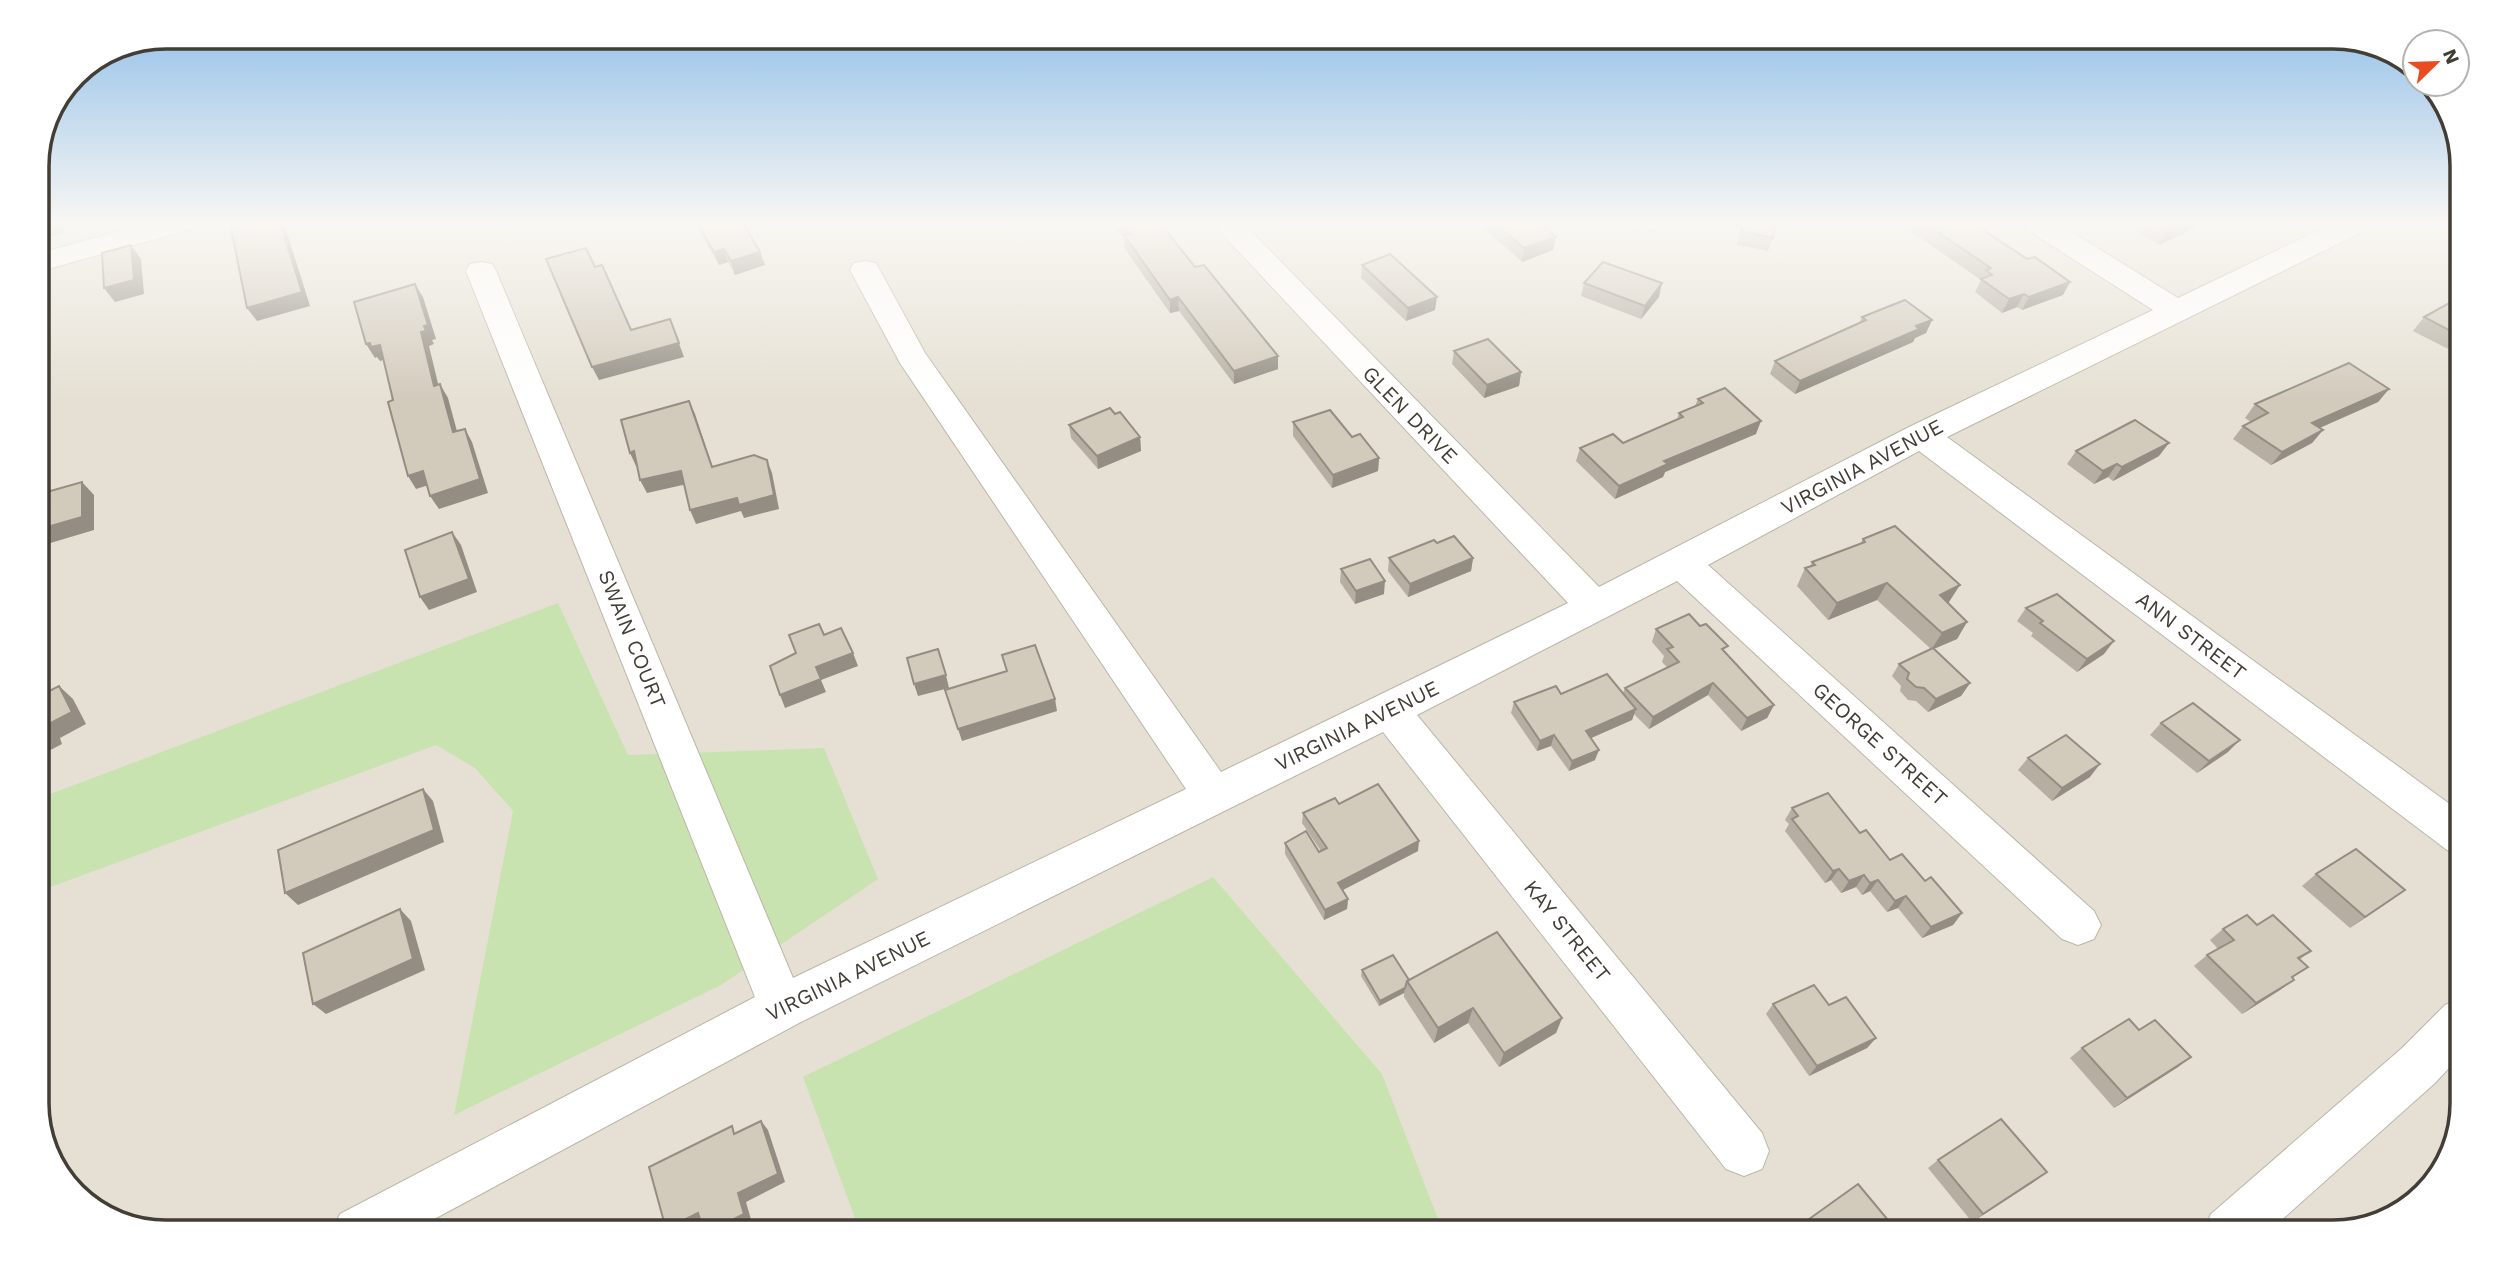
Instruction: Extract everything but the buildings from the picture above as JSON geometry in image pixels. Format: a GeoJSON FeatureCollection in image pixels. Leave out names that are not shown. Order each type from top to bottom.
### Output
{"type":"FeatureCollection","features":[{"type":"Feature","properties":{"kind":"street","name":"SWAIN COURT"},"geometry":{"type":"LineString","coordinates":[[486,282],[782,1007]]}},
{"type":"Feature","properties":{"kind":"street"},"geometry":{"type":"LineString","coordinates":[[872,282],[911,356],[1214,796]]}},
{"type":"Feature","properties":{"kind":"street","name":"GLEN DRIVE"},"geometry":{"type":"LineString","coordinates":[[1283,282],[1595,607]]}},
{"type":"Feature","properties":{"kind":"street"},"geometry":{"type":"LineString","coordinates":[[2130,282],[2178,312]]}},
{"type":"Feature","properties":{"kind":"street","name":"VIRGINIA AVENUE"},"geometry":{"type":"LineString","coordinates":[[381,1220],[782,1007],[1389,710],[1681,563],[1921,435],[2238,282]]}},
{"type":"Feature","properties":{"kind":"street","name":"ANN STREET"},"geometry":{"type":"LineString","coordinates":[[1921,435],[2450,828]]}},
{"type":"Feature","properties":{"kind":"street","name":"GEORGE STREET"},"geometry":{"type":"LineString","coordinates":[[1681,563],[2078,925]]}},
{"type":"Feature","properties":{"kind":"street","name":"KAY STREET"},"geometry":{"type":"LineString","coordinates":[[1389,710],[1744,1152]]}},
{"type":"Feature","properties":{"kind":"street"},"geometry":{"type":"LineString","coordinates":[[2243,1220],[2417,1066],[2450,1033]]}},
{"type":"Feature","properties":{"kind":"shaded area"},"geometry":{"type":"Polygon","coordinates":[[[49,282],[2450,282],[2450,1103],[2444,1141],[2430,1168],[2410,1191],[2378,1211],[2333,1220],[166,1220],[136,1216],[114,1208],[89,1191],[61,1155],[51,1126],[49,282]]]}},
{"type":"Feature","properties":{"kind":"green space"},"geometry":{"type":"Polygon","coordinates":[[[558,603],[628,755],[824,748],[878,879],[721,985],[454,1115],[513,811],[475,768],[436,745],[49,888],[49,794],[558,603]]]}},
{"type":"Feature","properties":{"kind":"green space"},"geometry":{"type":"Polygon","coordinates":[[[1213,877],[1382,1074],[1438,1220],[856,1220],[803,1077],[1213,877]]]}}]}
